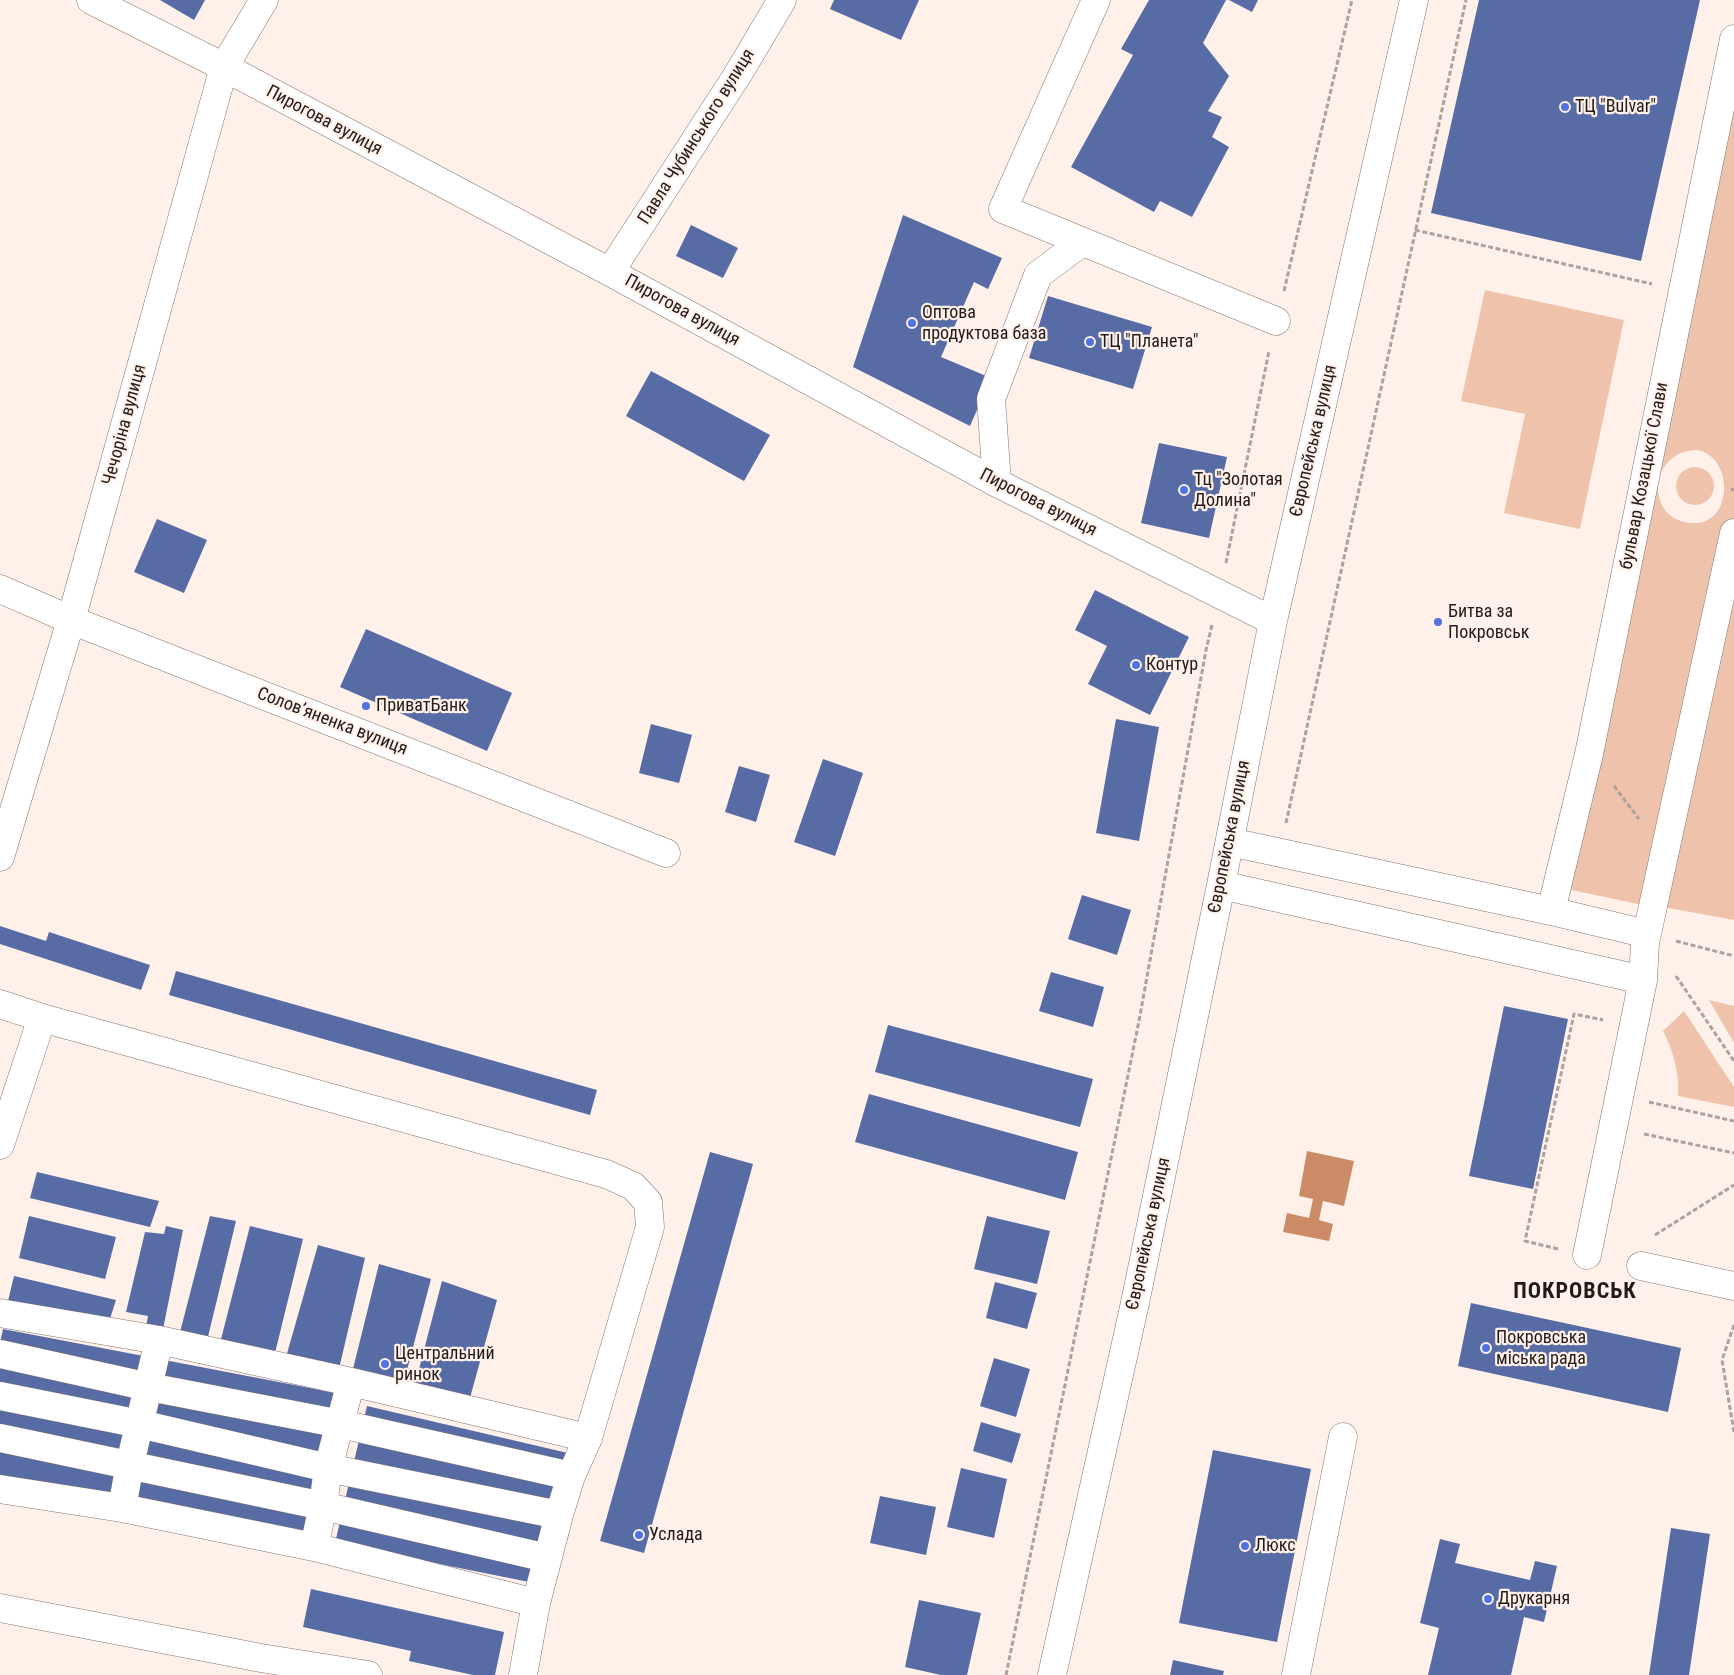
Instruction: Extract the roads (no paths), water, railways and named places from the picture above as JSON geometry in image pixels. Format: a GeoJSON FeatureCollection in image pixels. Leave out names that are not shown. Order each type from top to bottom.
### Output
{"type":"FeatureCollection","features":[{"type":"Feature","properties":{"kind":"street","name":"Пирогова вулиця"},"geometry":{"type":"LineString","coordinates":[[91,0],[224,67],[610,272],[997,483],[1273,620]]}},
{"type":"Feature","properties":{"kind":"street","name":"Чечоріна вулиця"},"geometry":{"type":"LineString","coordinates":[[0,857],[71,620],[224,67],[264,0]]}},
{"type":"Feature","properties":{"kind":"street","name":"Павла Чубинського вулиця"},"geometry":{"type":"LineString","coordinates":[[610,272],[738,74],[782,0]]}},
{"type":"Feature","properties":{"kind":"street"},"geometry":{"type":"LineString","coordinates":[[1096,0],[1003,210],[1276,321]]}},
{"type":"Feature","properties":{"kind":"street","name":"Європейська вулиця"},"geometry":{"type":"LineString","coordinates":[[1052,1675],[1135,1303],[1230,842],[1273,620],[1414,0]]}},
{"type":"Feature","properties":{"kind":"street","name":"бульвар Козацької Слави"},"geometry":{"type":"LineString","coordinates":[[1551,911],[1589,754],[1734,39]]}},
{"type":"Feature","properties":{"kind":"street"},"geometry":{"type":"LineString","coordinates":[[997,483],[991,399],[1038,275],[1082,242]]}},
{"type":"Feature","properties":{"kind":"street"},"geometry":{"type":"LineString","coordinates":[[1587,1255],[1643,980],[1645,943],[1734,532]]}},
{"type":"Feature","properties":{"kind":"street","name":"Солов’яненка вулиця"},"geometry":{"type":"LineString","coordinates":[[0,590],[71,620],[666,853]]}},
{"type":"Feature","properties":{"kind":"street"},"geometry":{"type":"LineString","coordinates":[[1230,842],[1551,911],[1648,934]]}},
{"type":"Feature","properties":{"kind":"street"},"geometry":{"type":"LineString","coordinates":[[1221,884],[1643,980]]}},
{"type":"Feature","properties":{"kind":"street"},"geometry":{"type":"LineString","coordinates":[[0,1004],[42,1018],[606,1174],[633,1186],[648,1202],[650,1226],[588,1438],[571,1476],[559,1515],[536,1603],[523,1675]]}},
{"type":"Feature","properties":{"kind":"street"},"geometry":{"type":"LineString","coordinates":[[0,1145],[42,1018]]}},
{"type":"Feature","properties":{"kind":"street"},"geometry":{"type":"LineString","coordinates":[[1641,1266],[1734,1286]]}},
{"type":"Feature","properties":{"kind":"street"},"geometry":{"type":"LineString","coordinates":[[0,1313],[159,1340],[351,1382],[588,1438]]}},
{"type":"Feature","properties":{"kind":"street"},"geometry":{"type":"LineString","coordinates":[[122,1508],[130,1464],[159,1340]]}},
{"type":"Feature","properties":{"kind":"street"},"geometry":{"type":"LineString","coordinates":[[0,1354],[149,1387],[341,1424],[571,1476]]}},
{"type":"Feature","properties":{"kind":"street"},"geometry":{"type":"LineString","coordinates":[[314,1547],[323,1506],[328,1468],[351,1382]]}},
{"type":"Feature","properties":{"kind":"street"},"geometry":{"type":"LineString","coordinates":[[0,1396],[140,1424],[328,1468],[559,1515]]}},
{"type":"Feature","properties":{"kind":"street"},"geometry":{"type":"LineString","coordinates":[[1296,1675],[1343,1437]]}},
{"type":"Feature","properties":{"kind":"street"},"geometry":{"type":"LineString","coordinates":[[0,1438],[323,1506],[547,1558]]}},
{"type":"Feature","properties":{"kind":"street"},"geometry":{"type":"LineString","coordinates":[[0,1489],[122,1508],[314,1547],[536,1603]]}},
{"type":"Feature","properties":{"kind":"street"},"geometry":{"type":"LineString","coordinates":[[0,1608],[251,1656],[368,1675]]}},
{"type":"Feature","properties":{"kind":"place","name":"ТЦ \"Bulvar\""},"geometry":{"type":"Point","coordinates":[1565,107]}},
{"type":"Feature","properties":{"kind":"place","name":"Оптова продуктова база"},"geometry":{"type":"Point","coordinates":[912,323]}},
{"type":"Feature","properties":{"kind":"place","name":"ТЦ \"Планета\""},"geometry":{"type":"Point","coordinates":[1090,342]}},
{"type":"Feature","properties":{"kind":"place","name":"Тц \"Золотая Долина\""},"geometry":{"type":"Point","coordinates":[1184,490]}},
{"type":"Feature","properties":{"kind":"place","name":"Битва за Покровськ"},"geometry":{"type":"Point","coordinates":[1438,622]}},
{"type":"Feature","properties":{"kind":"place","name":"Контур"},"geometry":{"type":"Point","coordinates":[1136,665]}},
{"type":"Feature","properties":{"kind":"place","name":"ПриватБанк"},"geometry":{"type":"Point","coordinates":[366,706]}},
{"type":"Feature","properties":{"kind":"place","name":"Покровська міська рада"},"geometry":{"type":"Point","coordinates":[1486,1348]}},
{"type":"Feature","properties":{"kind":"place","name":"Центральний ринок"},"geometry":{"type":"Point","coordinates":[385,1364]}},
{"type":"Feature","properties":{"kind":"place","name":"Услада"},"geometry":{"type":"Point","coordinates":[639,1535]}},
{"type":"Feature","properties":{"kind":"place","name":"Люкс"},"geometry":{"type":"Point","coordinates":[1245,1546]}},
{"type":"Feature","properties":{"kind":"place","name":"Друкарня"},"geometry":{"type":"Point","coordinates":[1488,1599]}},
{"type":"Feature","properties":{"kind":"district","name":"ПОКРОВСЬК"},"geometry":{"type":"Point","coordinates":[1575,1292]}}]}
